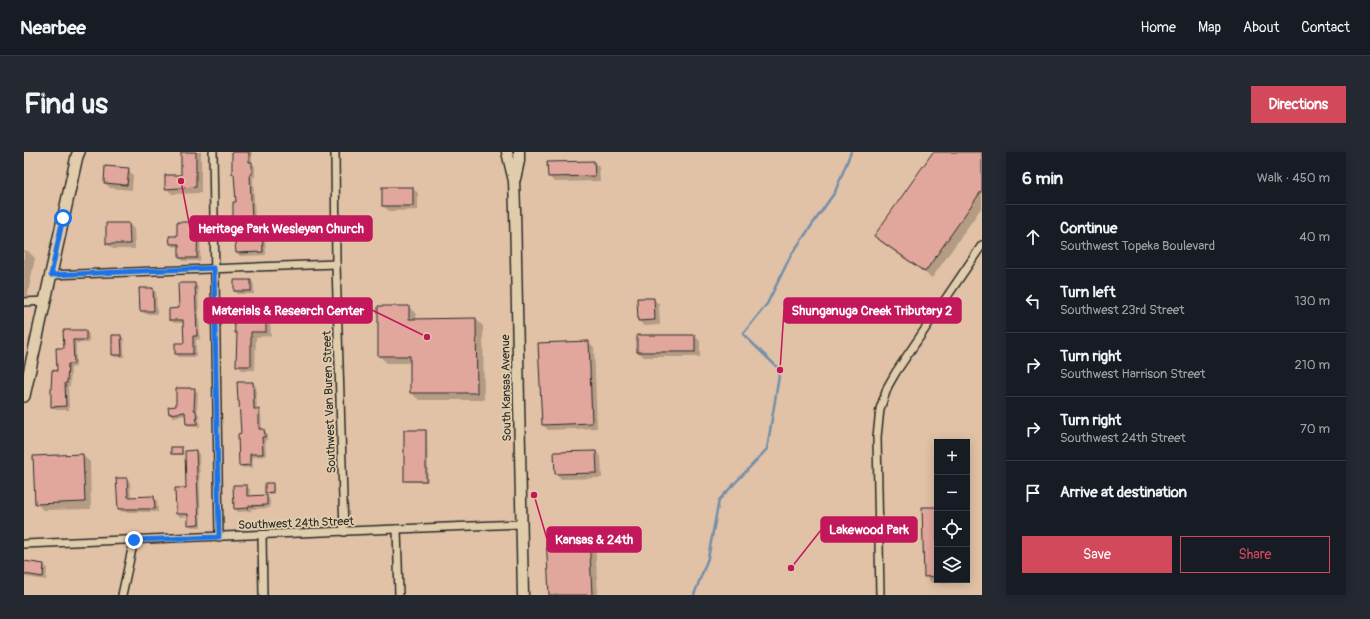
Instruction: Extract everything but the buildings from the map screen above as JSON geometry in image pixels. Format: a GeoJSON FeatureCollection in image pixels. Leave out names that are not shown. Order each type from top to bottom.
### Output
{"type":"FeatureCollection","features":[{"type":"Feature","properties":{"kind":"main road","name":"South Kansas Avenue"},"geometry":{"type":"LineString","coordinates":[[507,152],[514,181],[523,595]]}},
{"type":"Feature","properties":{"kind":"main road","name":"South Kansas Avenue"},"geometry":{"type":"LineString","coordinates":[[514,181],[519,161],[519,152]]}},
{"type":"Feature","properties":{"kind":"main road"},"geometry":{"type":"LineString","coordinates":[[24,396],[77,153]]}},
{"type":"Feature","properties":{"kind":"street"},"geometry":{"type":"LineString","coordinates":[[213,152],[219,537]]}},
{"type":"Feature","properties":{"kind":"street","name":"Southwest Van Buren Street"},"geometry":{"type":"LineString","coordinates":[[335,152],[336,264],[344,532]]}},
{"type":"Feature","properties":{"kind":"street"},"geometry":{"type":"LineString","coordinates":[[880,595],[877,437],[880,409],[888,386],[896,372],[982,244]]}},
{"type":"Feature","properties":{"kind":"street"},"geometry":{"type":"LineString","coordinates":[[51,275],[336,264]]}},
{"type":"Feature","properties":{"kind":"street"},"geometry":{"type":"LineString","coordinates":[[24,302],[45,301]]}},
{"type":"Feature","properties":{"kind":"street","name":"Southwest 24th Street"},"geometry":{"type":"LineString","coordinates":[[24,544],[521,524]]}},
{"type":"Feature","properties":{"kind":"street"},"geometry":{"type":"LineString","coordinates":[[397,529],[399,595]]}},
{"type":"Feature","properties":{"kind":"street"},"geometry":{"type":"LineString","coordinates":[[262,535],[263,595]]}},
{"type":"Feature","properties":{"kind":"street"},"geometry":{"type":"LineString","coordinates":[[122,595],[134,540]]}},
{"type":"Feature","properties":{"kind":"waterway"},"geometry":{"type":"LineString","coordinates":[[694,595],[708,558],[719,500],[767,449],[780,370],[743,334],[767,304],[791,255],[835,192],[851,152]]}},
{"type":"Feature","properties":{"kind":"place","name":"Heritage Park Wesleyan Church"},"geometry":{"type":"Point","coordinates":[181,181]}},
{"type":"Feature","properties":{"kind":"place","name":"Materials & Research Center"},"geometry":{"type":"Point","coordinates":[427,337]}},
{"type":"Feature","properties":{"kind":"place","name":"Shunganuga Creek Tributary 2"},"geometry":{"type":"Point","coordinates":[780,370]}},
{"type":"Feature","properties":{"kind":"place","name":"Kansas & 24th"},"geometry":{"type":"Point","coordinates":[534,495]}},
{"type":"Feature","properties":{"kind":"place","name":"Lakewood Park"},"geometry":{"type":"Point","coordinates":[791,568]}},
{"type":"Feature","properties":{"kind":"route"},"geometry":{"type":"LineString","coordinates":[[63,218],[51,275],[214,268],[219,537],[134,540]]}}]}
